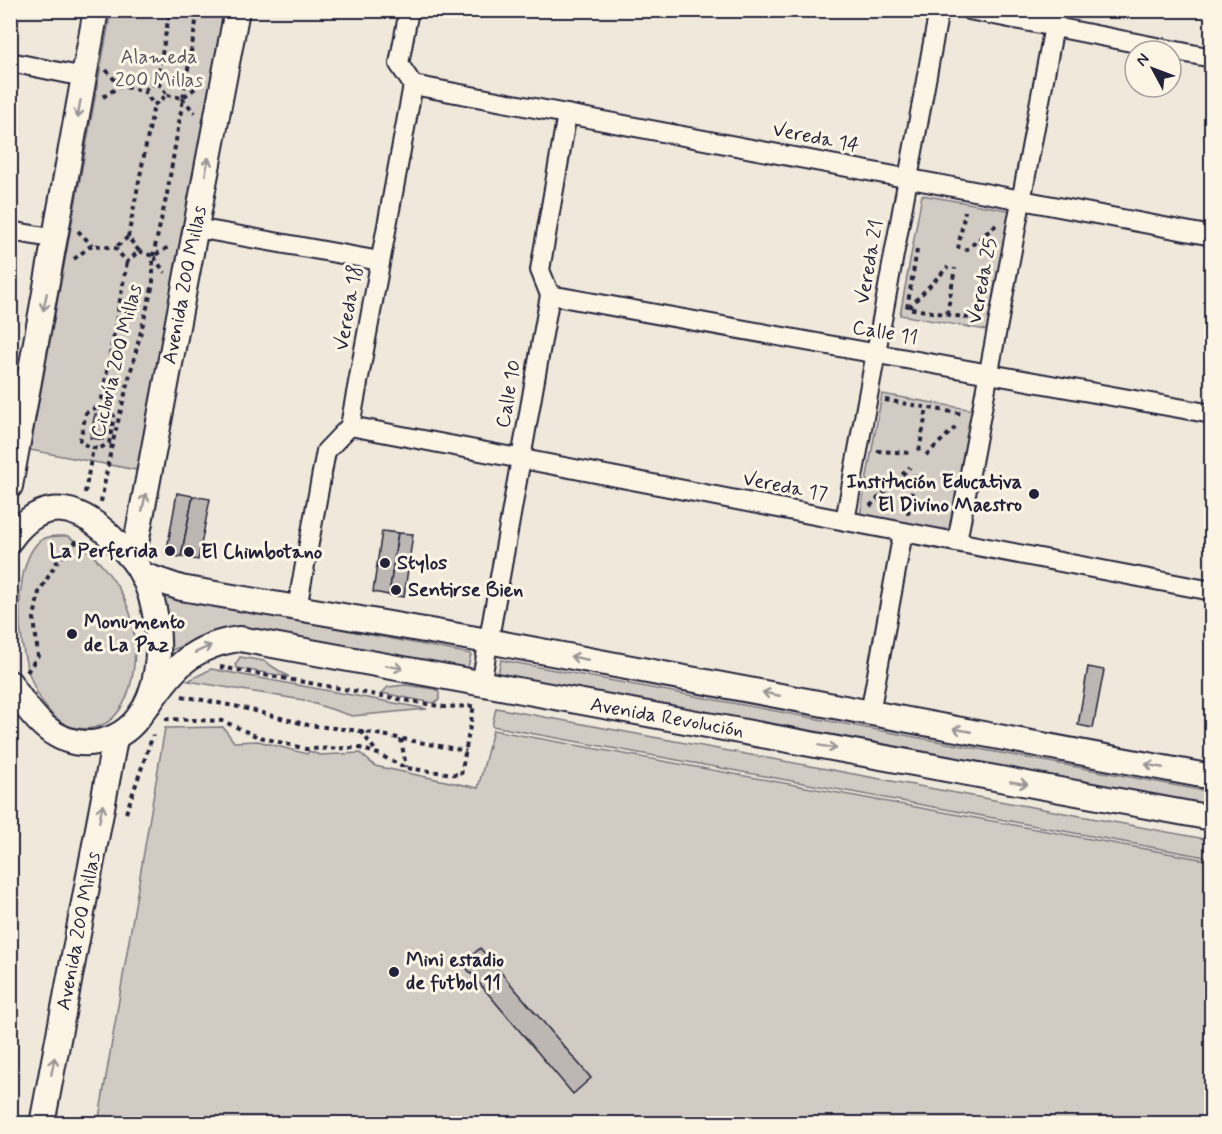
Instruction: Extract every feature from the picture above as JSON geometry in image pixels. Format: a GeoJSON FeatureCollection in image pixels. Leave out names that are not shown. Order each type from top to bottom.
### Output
{"type":"FeatureCollection","features":[{"type":"Feature","properties":{"kind":"street"},"geometry":{"type":"LineString","coordinates":[[10,486],[57,239],[96,10]]}},
{"type":"Feature","properties":{"kind":"street","name":"Avenida 200 Millas"},"geometry":{"type":"LineString","coordinates":[[138,567],[196,228],[237,10]]}},
{"type":"Feature","properties":{"kind":"street"},"geometry":{"type":"LineString","coordinates":[[409,10],[399,64],[413,85]]}},
{"type":"Feature","properties":{"kind":"street","name":"Vereda 21"},"geometry":{"type":"LineString","coordinates":[[845,521],[939,10]]}},
{"type":"Feature","properties":{"kind":"street"},"geometry":{"type":"LineString","coordinates":[[969,10],[1056,19],[1212,58]]}},
{"type":"Feature","properties":{"kind":"street","name":"Vereda 25"},"geometry":{"type":"LineString","coordinates":[[957,542],[1056,19]]}},
{"type":"Feature","properties":{"kind":"street"},"geometry":{"type":"LineString","coordinates":[[10,62],[84,77]]}},
{"type":"Feature","properties":{"kind":"street","name":"Vereda 14"},"geometry":{"type":"LineString","coordinates":[[413,85],[1212,236]]}},
{"type":"Feature","properties":{"kind":"street","name":"Vereda 18"},"geometry":{"type":"LineString","coordinates":[[350,426],[413,85]]}},
{"type":"Feature","properties":{"kind":"street","name":"Calle 10"},"geometry":{"type":"LineString","coordinates":[[481,684],[550,295],[540,270],[567,114]]}},
{"type":"Feature","properties":{"kind":"street"},"geometry":{"type":"LineString","coordinates":[[196,228],[380,261]]}},
{"type":"Feature","properties":{"kind":"street"},"geometry":{"type":"LineString","coordinates":[[10,231],[57,239]]}},
{"type":"Feature","properties":{"kind":"street","name":"Calle 11"},"geometry":{"type":"LineString","coordinates":[[550,295],[1212,414]]}},
{"type":"Feature","properties":{"kind":"street"},"geometry":{"type":"LineString","coordinates":[[297,608],[326,451],[350,426]]}},
{"type":"Feature","properties":{"kind":"street","name":"Vereda 17"},"geometry":{"type":"LineString","coordinates":[[350,426],[845,521],[905,526],[957,542],[1212,591]]}},
{"type":"Feature","properties":{"kind":"street"},"geometry":{"type":"LineString","coordinates":[[10,540],[22,524],[40,513],[61,508],[81,513],[88,511],[138,567],[155,609],[158,650],[154,709]]}},
{"type":"Feature","properties":{"kind":"street"},"geometry":{"type":"LineString","coordinates":[[870,713],[905,526]]}},
{"type":"Feature","properties":{"kind":"street"},"geometry":{"type":"LineString","coordinates":[[138,567],[181,588],[488,641],[1212,777]]}},
{"type":"Feature","properties":{"kind":"street","name":"Avenida Revolución"},"geometry":{"type":"LineString","coordinates":[[115,739],[154,709],[179,664],[196,651],[221,641],[240,639],[1212,818]]}},
{"type":"Feature","properties":{"kind":"street"},"geometry":{"type":"LineString","coordinates":[[12,685],[29,711],[56,736],[86,744],[115,739]]}},
{"type":"Feature","properties":{"kind":"street","name":"Avenida 200 Millas"},"geometry":{"type":"LineString","coordinates":[[42,1124],[115,739]]}},
{"type":"Feature","properties":{"kind":"path"},"geometry":{"type":"LineString","coordinates":[[144,91],[157,81],[170,10]]}},
{"type":"Feature","properties":{"kind":"path","name":"Ciclovía 200 Millas"},"geometry":{"type":"LineString","coordinates":[[12,685],[37,661],[34,618],[42,585],[88,511],[101,503],[111,448],[153,284],[153,256],[167,194],[198,10]]}},
{"type":"Feature","properties":{"kind":"path"},"geometry":{"type":"LineString","coordinates":[[89,49],[120,86],[144,91],[154,105]]}},
{"type":"Feature","properties":{"kind":"path"},"geometry":{"type":"LineString","coordinates":[[115,248],[128,237],[154,105],[167,95],[157,81]]}},
{"type":"Feature","properties":{"kind":"path"},"geometry":{"type":"LineString","coordinates":[[955,209],[975,212]]}},
{"type":"Feature","properties":{"kind":"path"},"geometry":{"type":"LineString","coordinates":[[958,249],[965,211]]}},
{"type":"Feature","properties":{"kind":"path"},"geometry":{"type":"LineString","coordinates":[[964,251],[998,224]]}},
{"type":"Feature","properties":{"kind":"path"},"geometry":{"type":"LineString","coordinates":[[99,409],[127,261],[139,251],[128,237]]}},
{"type":"Feature","properties":{"kind":"path"},"geometry":{"type":"LineString","coordinates":[[50,277],[92,245],[115,248],[127,261]]}},
{"type":"Feature","properties":{"kind":"path"},"geometry":{"type":"LineString","coordinates":[[907,308],[917,248]]}},
{"type":"Feature","properties":{"kind":"path"},"geometry":{"type":"LineString","coordinates":[[907,308],[948,267]]}},
{"type":"Feature","properties":{"kind":"path"},"geometry":{"type":"LineString","coordinates":[[947,314],[955,268]]}},
{"type":"Feature","properties":{"kind":"path"},"geometry":{"type":"LineString","coordinates":[[907,308],[988,321]]}},
{"type":"Feature","properties":{"kind":"path"},"geometry":{"type":"LineString","coordinates":[[883,410],[885,400],[970,415],[926,455]]}},
{"type":"Feature","properties":{"kind":"path"},"geometry":{"type":"LineString","coordinates":[[919,451],[927,407]]}},
{"type":"Feature","properties":{"kind":"path"},"geometry":{"type":"LineString","coordinates":[[95,408],[107,410],[114,416],[109,443],[99,449],[93,448],[80,440],[86,413],[95,408]]}},
{"type":"Feature","properties":{"kind":"path"},"geometry":{"type":"LineString","coordinates":[[874,461],[878,441]]}},
{"type":"Feature","properties":{"kind":"path"},"geometry":{"type":"LineString","coordinates":[[88,511],[93,448]]}},
{"type":"Feature","properties":{"kind":"path"},"geometry":{"type":"LineString","coordinates":[[876,451],[912,453]]}},
{"type":"Feature","properties":{"kind":"path"},"geometry":{"type":"LineString","coordinates":[[865,511],[910,468]]}},
{"type":"Feature","properties":{"kind":"path"},"geometry":{"type":"LineString","coordinates":[[905,526],[916,471]]}},
{"type":"Feature","properties":{"kind":"path"},"geometry":{"type":"LineString","coordinates":[[865,511],[867,501]]}},
{"type":"Feature","properties":{"kind":"path"},"geometry":{"type":"LineString","coordinates":[[865,511],[875,513]]}},
{"type":"Feature","properties":{"kind":"path"},"geometry":{"type":"LineString","coordinates":[[212,667],[444,707],[474,706],[466,751],[461,775],[406,768],[360,748],[306,749],[255,736],[223,721],[159,719],[154,709],[170,694],[239,707],[308,725],[361,731],[466,751]]}},
{"type":"Feature","properties":{"kind":"path"},"geometry":{"type":"LineString","coordinates":[[361,731],[378,754]]}},
{"type":"Feature","properties":{"kind":"path"},"geometry":{"type":"LineString","coordinates":[[123,823],[154,732]]}},
{"type":"Feature","properties":{"kind":"path"},"geometry":{"type":"LineString","coordinates":[[401,738],[406,768]]}},
{"type":"Feature","properties":{"kind":"green space","name":"Alameda 200 Millas"},"geometry":{"type":"Polygon","coordinates":[[[111,11],[228,11],[142,471],[30,450],[111,11]]]}},
{"type":"Feature","properties":{"kind":"green space"},"geometry":{"type":"Polygon","coordinates":[[[922,195],[1013,211],[991,331],[900,315],[922,195]]]}},
{"type":"Feature","properties":{"kind":"green space"},"geometry":{"type":"Polygon","coordinates":[[[882,394],[974,410],[952,531],[860,515],[882,394]]]}},
{"type":"Feature","properties":{"kind":"green space"},"geometry":{"type":"Polygon","coordinates":[[[68,536],[87,550],[113,579],[126,601],[133,627],[134,662],[127,697],[119,711],[108,722],[93,728],[66,725],[46,707],[31,679],[22,646],[20,611],[22,578],[31,552],[45,538],[68,536]]]}},
{"type":"Feature","properties":{"kind":"green space"},"geometry":{"type":"Polygon","coordinates":[[[164,596],[471,654],[467,672],[202,638],[167,652],[160,598],[164,596]]]}},
{"type":"Feature","properties":{"kind":"green space"},"geometry":{"type":"Polygon","coordinates":[[[240,657],[264,661],[289,677],[237,668],[235,665],[240,657]]]}},
{"type":"Feature","properties":{"kind":"green space"},"geometry":{"type":"Polygon","coordinates":[[[501,660],[1211,792],[1211,810],[497,678],[501,660]]]}},
{"type":"Feature","properties":{"kind":"green space"},"geometry":{"type":"Polygon","coordinates":[[[211,669],[427,709],[352,716],[303,700],[188,681],[211,669]]]}},
{"type":"Feature","properties":{"kind":"green space"},"geometry":{"type":"Polygon","coordinates":[[[405,685],[435,689],[439,692],[439,700],[433,703],[382,693],[388,687],[405,685]]]}},
{"type":"Feature","properties":{"kind":"green space"},"geometry":{"type":"Polygon","coordinates":[[[496,708],[1211,840],[1211,858],[492,726],[496,708]]]}},
{"type":"Feature","properties":{"kind":"green space"},"geometry":{"type":"Polygon","coordinates":[[[223,727],[234,742],[258,741],[307,754],[309,751],[320,755],[360,753],[375,766],[478,788],[493,730],[1211,861],[1211,1123],[98,1124],[165,728],[223,727]]]}},
{"type":"Feature","properties":{"kind":"building"},"geometry":{"type":"Polygon","coordinates":[[[95,414],[108,416],[103,440],[90,438],[95,414]]]}},
{"type":"Feature","properties":{"kind":"building"},"geometry":{"type":"Polygon","coordinates":[[[177,493],[193,496],[181,557],[166,555],[177,493]]]}},
{"type":"Feature","properties":{"kind":"building"},"geometry":{"type":"Polygon","coordinates":[[[193,496],[210,499],[198,560],[181,557],[193,496]]]}},
{"type":"Feature","properties":{"kind":"building","name":"Stylos"},"geometry":{"type":"Polygon","coordinates":[[[382,531],[398,533],[389,595],[373,592],[382,531]]]}},
{"type":"Feature","properties":{"kind":"building"},"geometry":{"type":"Polygon","coordinates":[[[398,533],[413,534],[404,597],[389,595],[398,533]]]}},
{"type":"Feature","properties":{"kind":"building"},"geometry":{"type":"Polygon","coordinates":[[[1088,667],[1104,670],[1093,728],[1078,725],[1088,667]]]}},
{"type":"Feature","properties":{"kind":"building"},"geometry":{"type":"Polygon","coordinates":[[[480,948],[591,1078],[573,1094],[463,964],[480,948]]]}},
{"type":"Feature","properties":{"kind":"place","name":"Institución Educativa El Divino Maestro"},"geometry":{"type":"Point","coordinates":[1034,494]}},
{"type":"Feature","properties":{"kind":"place","name":"La Perferida"},"geometry":{"type":"Point","coordinates":[170,551]}},
{"type":"Feature","properties":{"kind":"place","name":"El Chimbotano"},"geometry":{"type":"Point","coordinates":[189,552]}},
{"type":"Feature","properties":{"kind":"place","name":"Stylos"},"geometry":{"type":"Point","coordinates":[385,563]}},
{"type":"Feature","properties":{"kind":"place","name":"Sentirse Bien"},"geometry":{"type":"Point","coordinates":[396,590]}},
{"type":"Feature","properties":{"kind":"place","name":"Monumento de La Paz"},"geometry":{"type":"Point","coordinates":[72,634]}},
{"type":"Feature","properties":{"kind":"place","name":"Mini estadio de futbol 11"},"geometry":{"type":"Point","coordinates":[394,972]}}]}
